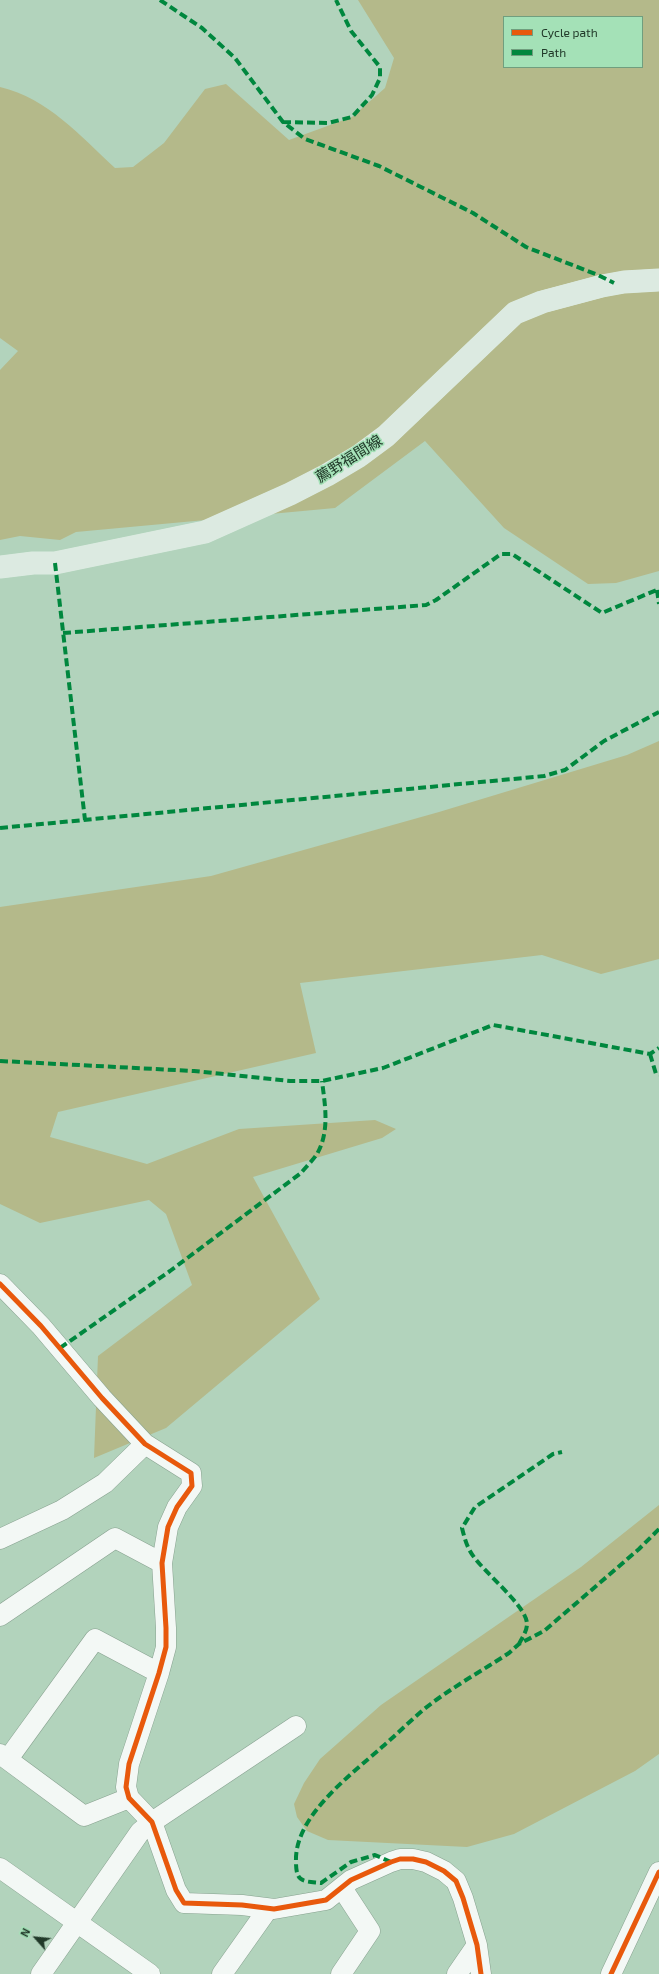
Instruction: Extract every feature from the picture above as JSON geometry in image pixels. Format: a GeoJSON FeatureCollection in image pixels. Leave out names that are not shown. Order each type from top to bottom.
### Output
{"type":"FeatureCollection","features":[{"type":"Feature","properties":{"kind":"main road","name":"薦野福間線"},"geometry":{"type":"LineString","coordinates":[[0,567],[33,563],[55,563],[205,532],[290,494],[359,456],[386,436],[515,313],[542,302],[602,286],[624,282],[659,280]]}},
{"type":"Feature","properties":{"kind":"street"},"geometry":{"type":"LineString","coordinates":[[0,1284],[41,1326],[102,1398],[145,1444],[191,1473],[192,1486],[177,1507],[168,1526],[162,1563],[166,1647],[129,1764],[126,1787],[129,1798],[152,1822],[176,1890],[184,1903],[242,1905],[268,1909],[326,1900],[351,1880],[391,1862],[400,1859],[413,1859],[426,1862],[444,1871],[456,1882],[463,1898],[477,1945],[481,1974]]}},
{"type":"Feature","properties":{"kind":"street"},"geometry":{"type":"LineString","coordinates":[[0,1539],[62,1510],[105,1483],[145,1444]]}},
{"type":"Feature","properties":{"kind":"street"},"geometry":{"type":"LineString","coordinates":[[0,1616],[115,1538],[162,1563]]}},
{"type":"Feature","properties":{"kind":"street"},"geometry":{"type":"LineString","coordinates":[[129,1798],[84,1816],[4,1757],[95,1639],[159,1673]]}},
{"type":"Feature","properties":{"kind":"street"},"geometry":{"type":"LineString","coordinates":[[41,1974],[140,1832],[152,1822],[296,1726]]}},
{"type":"Feature","properties":{"kind":"street"},"geometry":{"type":"LineString","coordinates":[[0,1868],[150,1974]]}},
{"type":"Feature","properties":{"kind":"street"},"geometry":{"type":"LineString","coordinates":[[611,1974],[659,1872]]}},
{"type":"Feature","properties":{"kind":"street"},"geometry":{"type":"LineString","coordinates":[[341,1974],[370,1930],[342,1888]]}},
{"type":"Feature","properties":{"kind":"street"},"geometry":{"type":"LineString","coordinates":[[222,1974],[268,1909]]}},
{"type":"Feature","properties":{"kind":"street"},"geometry":{"type":"LineString","coordinates":[[457,1974],[477,1945]]}},
{"type":"Feature","properties":{"kind":"green space"},"geometry":{"type":"Polygon","coordinates":[[[358,0],[659,0],[659,571],[616,583],[588,584],[504,528],[425,441],[335,508],[76,532],[60,540],[20,536],[0,540],[0,370],[18,351],[0,338],[0,87],[34,100],[48,109],[76,131],[115,168],[133,167],[164,143],[205,89],[226,84],[289,140],[352,117],[385,88],[394,58],[358,0]]]}},
{"type":"Feature","properties":{"kind":"green space"},"geometry":{"type":"Polygon","coordinates":[[[659,741],[659,959],[601,974],[542,955],[300,983],[316,1053],[58,1112],[50,1137],[147,1164],[239,1129],[375,1120],[396,1129],[382,1138],[253,1177],[320,1299],[166,1428],[94,1458],[98,1356],[192,1285],[166,1214],[149,1200],[40,1223],[0,1204],[0,907],[211,876],[439,812],[627,755],[659,741]]]}},
{"type":"Feature","properties":{"kind":"green space"},"geometry":{"type":"Polygon","coordinates":[[[659,1505],[659,1754],[635,1771],[514,1834],[467,1847],[328,1840],[307,1831],[297,1817],[294,1804],[304,1783],[320,1759],[381,1705],[581,1567],[659,1505]]]}},
{"type":"Feature","properties":{"kind":"marked path"},"geometry":{"type":"LineString","coordinates":[[160,0],[202,28],[235,58],[283,122],[305,139],[379,166],[473,213],[526,247],[598,275],[614,283]]}},
{"type":"Feature","properties":{"kind":"marked path"},"geometry":{"type":"LineString","coordinates":[[283,122],[328,123],[352,117],[372,95],[380,78],[380,67],[351,31],[336,0]]}},
{"type":"Feature","properties":{"kind":"marked path"},"geometry":{"type":"LineString","coordinates":[[63,633],[426,605],[436,600],[501,554],[512,554],[602,613],[659,589]]}},
{"type":"Feature","properties":{"kind":"marked path"},"geometry":{"type":"LineString","coordinates":[[55,563],[85,820]]}},
{"type":"Feature","properties":{"kind":"marked path"},"geometry":{"type":"LineString","coordinates":[[657,590],[659,604]]}},
{"type":"Feature","properties":{"kind":"marked path"},"geometry":{"type":"LineString","coordinates":[[0,828],[544,776],[565,770],[604,741],[659,712]]}},
{"type":"Feature","properties":{"kind":"marked path"},"geometry":{"type":"LineString","coordinates":[[0,1061],[194,1071],[290,1081],[322,1081],[383,1068],[493,1025],[650,1054],[659,1048]]}},
{"type":"Feature","properties":{"kind":"marked path"},"geometry":{"type":"LineString","coordinates":[[650,1054],[656,1074],[659,1075]]}},
{"type":"Feature","properties":{"kind":"marked path"},"geometry":{"type":"LineString","coordinates":[[60,1348],[170,1271],[301,1173],[317,1154],[324,1136],[326,1118],[322,1081]]}},
{"type":"Feature","properties":{"kind":"marked path"},"geometry":{"type":"LineString","coordinates":[[519,1644],[527,1627],[525,1616],[520,1607],[475,1559],[467,1546],[462,1528],[475,1507],[553,1454],[562,1452]]}},
{"type":"Feature","properties":{"kind":"marked path"},"geometry":{"type":"LineString","coordinates":[[391,1862],[375,1855],[351,1862],[321,1883],[302,1880],[297,1874],[296,1869],[298,1845],[304,1829],[314,1813],[341,1784],[433,1702],[509,1653],[519,1644],[544,1631],[639,1549],[659,1529]]}},
{"type":"Feature","properties":{"kind":"cycle path"},"geometry":{"type":"LineString","coordinates":[[0,1284],[41,1326],[102,1398],[145,1444],[191,1473],[192,1486],[177,1507],[168,1527],[162,1563],[166,1647],[129,1764],[126,1787],[129,1798],[152,1822],[176,1890],[184,1903],[242,1905],[274,1909],[326,1900],[351,1880],[400,1859],[413,1859],[426,1862],[444,1871],[456,1881],[463,1898],[477,1945],[481,1974]]}},
{"type":"Feature","properties":{"kind":"cycle path"},"geometry":{"type":"LineString","coordinates":[[611,1974],[659,1872]]}}]}
